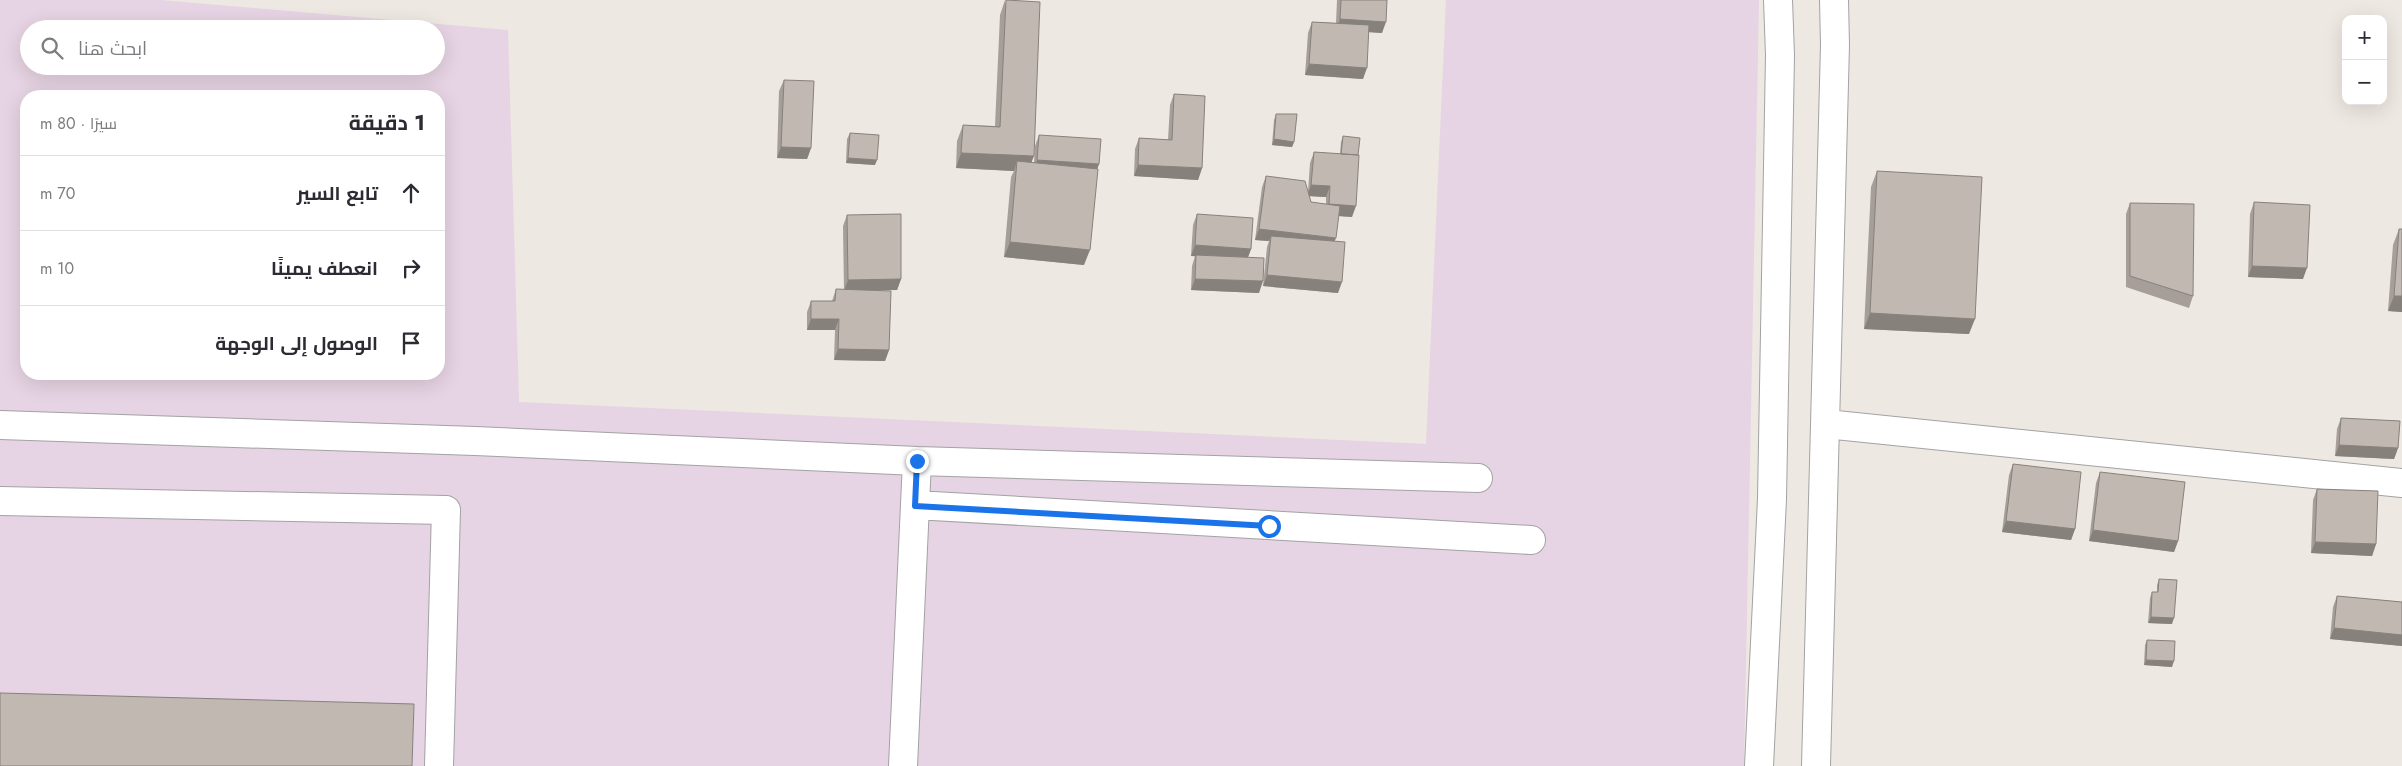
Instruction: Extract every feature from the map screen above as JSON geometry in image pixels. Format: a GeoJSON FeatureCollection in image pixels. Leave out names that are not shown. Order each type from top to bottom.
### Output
{"type":"FeatureCollection","features":[{"type":"Feature","properties":{"kind":"street"},"geometry":{"type":"LineString","coordinates":[[1759,766],[1772,500],[1780,64],[1778,0]]}},
{"type":"Feature","properties":{"kind":"street"},"geometry":{"type":"LineString","coordinates":[[1816,766],[1835,45],[1834,0]]}},
{"type":"Feature","properties":{"kind":"street"},"geometry":{"type":"LineString","coordinates":[[1826,424],[2402,483]]}},
{"type":"Feature","properties":{"kind":"street"},"geometry":{"type":"LineString","coordinates":[[0,425],[475,441],[917,461],[1478,478]]}},
{"type":"Feature","properties":{"kind":"street"},"geometry":{"type":"LineString","coordinates":[[903,766],[917,461]]}},
{"type":"Feature","properties":{"kind":"street"},"geometry":{"type":"LineString","coordinates":[[0,501],[446,510],[440,766]]}},
{"type":"Feature","properties":{"kind":"street"},"geometry":{"type":"LineString","coordinates":[[915,506],[1531,540]]}},
{"type":"Feature","properties":{"kind":"shaded area"},"geometry":{"type":"Polygon","coordinates":[[[0,0],[160,0],[392,20],[20,20],[20,75],[445,75],[445,25],[508,30],[519,402],[1426,444],[1446,0],[1759,0],[1744,766],[0,766],[0,0]]]}},
{"type":"Feature","properties":{"kind":"building"},"geometry":{"type":"Polygon","coordinates":[[[1006,0],[1040,2],[1034,156],[961,153],[963,125],[1000,127],[1006,0]]]}},
{"type":"Feature","properties":{"kind":"building"},"geometry":{"type":"Polygon","coordinates":[[[1341,0],[1387,0],[1386,22],[1340,19],[1341,0]]]}},
{"type":"Feature","properties":{"kind":"building"},"geometry":{"type":"Polygon","coordinates":[[[1312,22],[1369,25],[1367,68],[1309,64],[1312,22]]]}},
{"type":"Feature","properties":{"kind":"building"},"geometry":{"type":"Polygon","coordinates":[[[784,80],[814,81],[811,148],[781,147],[784,80]]]}},
{"type":"Feature","properties":{"kind":"building"},"geometry":{"type":"Polygon","coordinates":[[[1174,94],[1205,96],[1202,168],[1138,165],[1139,138],[1172,140],[1174,94]]]}},
{"type":"Feature","properties":{"kind":"building"},"geometry":{"type":"Polygon","coordinates":[[[1276,114],[1297,114],[1294,142],[1274,139],[1276,114]]]}},
{"type":"Feature","properties":{"kind":"building"},"geometry":{"type":"Polygon","coordinates":[[[850,133],[879,135],[877,160],[848,158],[850,133]]]}},
{"type":"Feature","properties":{"kind":"building"},"geometry":{"type":"Polygon","coordinates":[[[1039,135],[1101,139],[1099,164],[1037,160],[1039,135]]]}},
{"type":"Feature","properties":{"kind":"building"},"geometry":{"type":"Polygon","coordinates":[[[1343,136],[1360,138],[1358,155],[1341,154],[1343,136]]]}},
{"type":"Feature","properties":{"kind":"building"},"geometry":{"type":"Polygon","coordinates":[[[1314,152],[1359,155],[1356,206],[1329,204],[1330,186],[1311,185],[1314,152]]]}},
{"type":"Feature","properties":{"kind":"building"},"geometry":{"type":"Polygon","coordinates":[[[1017,161],[1098,169],[1090,250],[1010,242],[1017,161]]]}},
{"type":"Feature","properties":{"kind":"building"},"geometry":{"type":"Polygon","coordinates":[[[1877,171],[1982,177],[1975,319],[1870,313],[1877,171]]]}},
{"type":"Feature","properties":{"kind":"building"},"geometry":{"type":"Polygon","coordinates":[[[1266,176],[1305,181],[1311,202],[1340,206],[1336,238],[1259,229],[1266,176]]]}},
{"type":"Feature","properties":{"kind":"building"},"geometry":{"type":"Polygon","coordinates":[[[2254,202],[2310,205],[2307,268],[2252,266],[2254,202]]]}},
{"type":"Feature","properties":{"kind":"building"},"geometry":{"type":"Polygon","coordinates":[[[2130,203],[2194,204],[2193,296],[2130,276],[2130,203]]]}},
{"type":"Feature","properties":{"kind":"building"},"geometry":{"type":"Polygon","coordinates":[[[901,214],[901,279],[848,280],[847,215],[901,214]]]}},
{"type":"Feature","properties":{"kind":"building"},"geometry":{"type":"Polygon","coordinates":[[[1197,214],[1253,218],[1251,249],[1195,245],[1197,214]]]}},
{"type":"Feature","properties":{"kind":"building"},"geometry":{"type":"Polygon","coordinates":[[[2399,229],[2402,229],[2402,296],[2394,296],[2399,229]]]}},
{"type":"Feature","properties":{"kind":"building"},"geometry":{"type":"Polygon","coordinates":[[[1271,236],[1345,242],[1342,282],[1267,275],[1271,236]]]}},
{"type":"Feature","properties":{"kind":"building"},"geometry":{"type":"Polygon","coordinates":[[[1196,255],[1264,258],[1263,281],[1195,279],[1196,255]]]}},
{"type":"Feature","properties":{"kind":"building"},"geometry":{"type":"Polygon","coordinates":[[[836,289],[891,291],[889,350],[838,349],[839,319],[811,319],[811,301],[835,301],[836,289]]]}},
{"type":"Feature","properties":{"kind":"building"},"geometry":{"type":"Polygon","coordinates":[[[2341,418],[2400,421],[2398,448],[2339,445],[2341,418]]]}},
{"type":"Feature","properties":{"kind":"building"},"geometry":{"type":"Polygon","coordinates":[[[2013,464],[2081,472],[2075,529],[2006,521],[2013,464]]]}},
{"type":"Feature","properties":{"kind":"building"},"geometry":{"type":"Polygon","coordinates":[[[2100,472],[2185,482],[2178,541],[2093,530],[2100,472]]]}},
{"type":"Feature","properties":{"kind":"building"},"geometry":{"type":"Polygon","coordinates":[[[2317,489],[2378,491],[2376,544],[2315,542],[2317,489]]]}},
{"type":"Feature","properties":{"kind":"building"},"geometry":{"type":"Polygon","coordinates":[[[2159,579],[2177,580],[2174,618],[2151,617],[2152,592],[2158,592],[2159,579]]]}},
{"type":"Feature","properties":{"kind":"building"},"geometry":{"type":"Polygon","coordinates":[[[2337,596],[2402,602],[2402,635],[2334,628],[2337,596]]]}},
{"type":"Feature","properties":{"kind":"building"},"geometry":{"type":"Polygon","coordinates":[[[2147,640],[2175,641],[2174,661],[2146,660],[2147,640]]]}},
{"type":"Feature","properties":{"kind":"building"},"geometry":{"type":"Polygon","coordinates":[[[0,693],[414,704],[412,766],[0,766],[0,693]]]}},
{"type":"Feature","properties":{"kind":"route"},"geometry":{"type":"LineString","coordinates":[[917,461],[915,506],[1269,526]]}}]}
